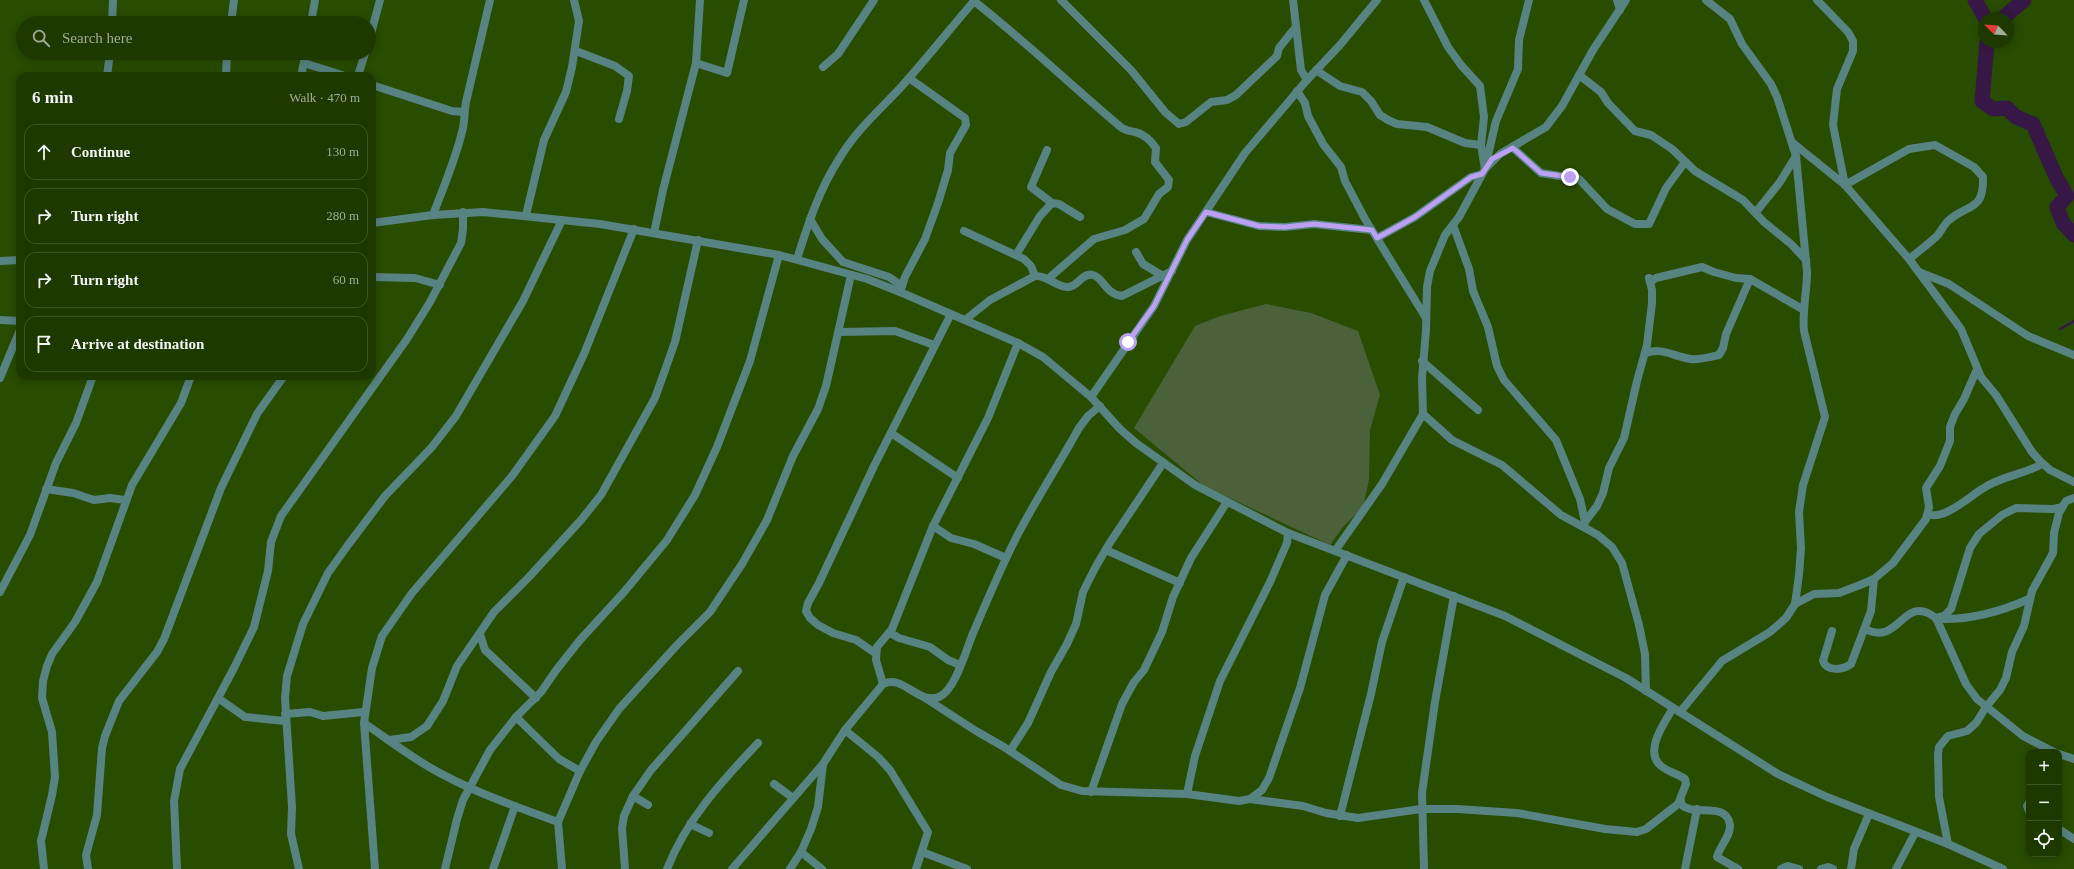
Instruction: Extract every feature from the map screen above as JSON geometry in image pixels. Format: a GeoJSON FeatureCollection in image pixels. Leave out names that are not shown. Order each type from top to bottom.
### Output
{"type":"FeatureCollection","features":[{"type":"Feature","properties":{"kind":"street"},"geometry":{"type":"LineString","coordinates":[[112,16],[113,0]]}},
{"type":"Feature","properties":{"kind":"street"},"geometry":{"type":"LineString","coordinates":[[232,16],[234,0]]}},
{"type":"Feature","properties":{"kind":"street"},"geometry":{"type":"LineString","coordinates":[[312,16],[315,0]]}},
{"type":"Feature","properties":{"kind":"street"},"geometry":{"type":"LineString","coordinates":[[376,16],[380,0]]}},
{"type":"Feature","properties":{"kind":"street"},"geometry":{"type":"LineString","coordinates":[[433,215],[466,118],[464,112],[490,0]]}},
{"type":"Feature","properties":{"kind":"street"},"geometry":{"type":"LineString","coordinates":[[526,215],[544,140],[566,92],[576,51],[579,21],[574,0]]}},
{"type":"Feature","properties":{"kind":"street"},"geometry":{"type":"LineString","coordinates":[[654,233],[663,190],[696,62],[700,0]]}},
{"type":"Feature","properties":{"kind":"street"},"geometry":{"type":"LineString","coordinates":[[696,62],[727,73],[744,0]]}},
{"type":"Feature","properties":{"kind":"street"},"geometry":{"type":"LineString","coordinates":[[824,67],[838,54],[874,0]]}},
{"type":"Feature","properties":{"kind":"street"},"geometry":{"type":"LineString","coordinates":[[1061,0],[1131,70],[1165,112],[1179,124],[1186,122],[1211,102],[1227,100],[1236,95],[1277,56],[1279,48],[1295,28]]}},
{"type":"Feature","properties":{"kind":"street"},"geometry":{"type":"LineString","coordinates":[[1293,0],[1301,70],[1306,80]]}},
{"type":"Feature","properties":{"kind":"street"},"geometry":{"type":"LineString","coordinates":[[1091,397],[1154,306],[1187,240],[1246,152],[1306,80],[1340,45],[1377,0]]}},
{"type":"Feature","properties":{"kind":"street"},"geometry":{"type":"LineString","coordinates":[[1424,0],[1448,47],[1461,66],[1480,86],[1484,117],[1481,145],[1484,171]]}},
{"type":"Feature","properties":{"kind":"street"},"geometry":{"type":"LineString","coordinates":[[1484,171],[1496,121],[1518,69],[1519,40],[1529,0]]}},
{"type":"Feature","properties":{"kind":"street"},"geometry":{"type":"LineString","coordinates":[[1617,0],[1620,10]]}},
{"type":"Feature","properties":{"kind":"street"},"geometry":{"type":"LineString","coordinates":[[1336,550],[1379,490],[1423,414],[1422,362],[1425,343],[1427,287],[1430,272],[1445,234],[1453,225],[1492,159],[1513,148],[1546,127],[1562,106],[1593,50],[1626,0]]}},
{"type":"Feature","properties":{"kind":"street"},"geometry":{"type":"LineString","coordinates":[[732,869],[823,764],[845,730],[883,684],[894,681],[922,696],[1010,751],[1061,786],[1091,792],[1187,794],[1239,801],[1250,799],[1303,806],[1340,816],[1358,818],[1390,815],[1421,809],[1457,809],[1517,813],[1605,829],[1637,832],[1646,828],[1681,801],[1686,784],[1685,779],[1660,766],[1654,756],[1656,741],[1676,710],[1722,661],[1770,632],[1786,618],[1795,604],[1800,575],[1801,548],[1799,512],[1802,485],[1826,417],[1804,331],[1804,310],[1807,291],[1806,260],[1796,156],[1783,112],[1771,84],[1742,44],[1730,19],[1706,0]]}},
{"type":"Feature","properties":{"kind":"street"},"geometry":{"type":"LineString","coordinates":[[1817,0],[1853,41],[1853,51],[1838,89],[1833,125],[1845,185]]}},
{"type":"Feature","properties":{"kind":"street"},"geometry":{"type":"LineString","coordinates":[[797,259],[810,219],[827,179],[862,125],[909,78],[974,1],[1016,34],[1122,128],[1128,132],[1141,134],[1150,140],[1156,148],[1156,162],[1169,180],[1168,187],[1159,194],[1144,219],[1125,230],[1094,239],[1049,278]]}},
{"type":"Feature","properties":{"kind":"street"},"geometry":{"type":"LineString","coordinates":[[576,51],[615,66],[630,76],[619,119]]}},
{"type":"Feature","properties":{"kind":"street"},"geometry":{"type":"LineString","coordinates":[[108,72],[109,60]]}},
{"type":"Feature","properties":{"kind":"street"},"geometry":{"type":"LineString","coordinates":[[226,72],[227,60]]}},
{"type":"Feature","properties":{"kind":"street"},"geometry":{"type":"LineString","coordinates":[[302,72],[305,60]]}},
{"type":"Feature","properties":{"kind":"street"},"geometry":{"type":"LineString","coordinates":[[359,72],[363,60]]}},
{"type":"Feature","properties":{"kind":"street"},"geometry":{"type":"LineString","coordinates":[[304,64],[331,72]]}},
{"type":"Feature","properties":{"kind":"street"},"geometry":{"type":"LineString","coordinates":[[1316,70],[1335,84],[1362,92],[1371,101],[1380,115],[1388,120],[1397,124],[1427,127],[1465,143],[1481,145]]}},
{"type":"Feature","properties":{"kind":"street"},"geometry":{"type":"LineString","coordinates":[[1579,75],[1601,92],[1608,103],[1635,131],[1651,135],[1672,149],[1695,171],[1734,193],[1756,212],[1764,222],[1791,244],[1806,260]]}},
{"type":"Feature","properties":{"kind":"street"},"geometry":{"type":"LineString","coordinates":[[901,289],[924,239],[938,203],[948,170],[950,153],[967,121],[965,118],[909,78]]}},
{"type":"Feature","properties":{"kind":"street"},"geometry":{"type":"LineString","coordinates":[[376,86],[452,111],[464,112]]}},
{"type":"Feature","properties":{"kind":"street"},"geometry":{"type":"LineString","coordinates":[[1297,92],[1305,103],[1308,116],[1323,144],[1341,167],[1351,193],[1372,230],[1426,318]]}},
{"type":"Feature","properties":{"kind":"street"},"geometry":{"type":"LineString","coordinates":[[1792,143],[1845,185],[1909,260],[1961,329],[1977,369],[1986,385],[2006,410],[2032,452],[2042,464],[2050,470],[2074,482]]}},
{"type":"Feature","properties":{"kind":"street"},"geometry":{"type":"LineString","coordinates":[[1845,185],[1909,149],[1935,145],[1974,167],[1983,177],[1984,192],[1980,199],[1973,206],[1948,221],[1938,235],[1909,260]]}},
{"type":"Feature","properties":{"kind":"street"},"geometry":{"type":"LineString","coordinates":[[1513,148],[1541,173],[1579,179],[1607,209],[1631,222],[1642,225],[1649,224],[1666,188],[1685,162]]}},
{"type":"Feature","properties":{"kind":"street"},"geometry":{"type":"LineString","coordinates":[[1047,150],[1031,187],[1052,203],[1059,204],[1080,217]]}},
{"type":"Feature","properties":{"kind":"street"},"geometry":{"type":"LineString","coordinates":[[1756,212],[1780,182],[1796,156]]}},
{"type":"Feature","properties":{"kind":"street"},"geometry":{"type":"LineString","coordinates":[[1377,238],[1415,217],[1471,177],[1484,171]]}},
{"type":"Feature","properties":{"kind":"street"},"geometry":{"type":"LineString","coordinates":[[1016,255],[1040,216],[1052,203]]}},
{"type":"Feature","properties":{"kind":"street"},"geometry":{"type":"LineString","coordinates":[[177,869],[174,801],[180,769],[254,627],[268,571],[270,542],[281,516],[407,339],[440,285],[461,243],[463,212]]}},
{"type":"Feature","properties":{"kind":"street"},"geometry":{"type":"LineString","coordinates":[[376,223],[463,212],[503,212],[634,229],[779,255],[901,289],[951,314],[1018,343],[1054,365],[1091,397],[1120,429],[1163,463],[1195,485],[1227,502],[1288,533],[1336,550],[1505,616],[1626,678],[1778,774],[1915,833],[1948,844],[2003,869]]}},
{"type":"Feature","properties":{"kind":"street"},"geometry":{"type":"LineString","coordinates":[[1206,212],[1259,226],[1285,227],[1314,224],[1372,230]]}},
{"type":"Feature","properties":{"kind":"street"},"geometry":{"type":"LineString","coordinates":[[810,219],[822,239],[843,262],[889,277],[901,289]]}},
{"type":"Feature","properties":{"kind":"street"},"geometry":{"type":"LineString","coordinates":[[299,869],[291,834],[292,807],[285,717],[287,676],[292,655],[303,624],[328,573],[385,496],[432,447],[456,416],[523,301],[562,220]]}},
{"type":"Feature","properties":{"kind":"street"},"geometry":{"type":"LineString","coordinates":[[1453,225],[1469,269],[1473,291],[1488,327],[1497,366],[1504,380],[1556,440],[1580,499],[1583,524]]}},
{"type":"Feature","properties":{"kind":"street"},"geometry":{"type":"LineString","coordinates":[[376,869],[364,712],[372,668],[382,636],[412,593],[512,476],[555,416],[584,354],[634,229]]}},
{"type":"Feature","properties":{"kind":"street"},"geometry":{"type":"LineString","coordinates":[[964,231],[1016,255],[1031,266],[1035,276]]}},
{"type":"Feature","properties":{"kind":"street"},"geometry":{"type":"LineString","coordinates":[[389,740],[411,737],[427,726],[443,701],[457,666],[499,604],[529,577],[581,520],[601,495],[655,398],[674,342],[698,240]]}},
{"type":"Feature","properties":{"kind":"street"},"geometry":{"type":"LineString","coordinates":[[1136,252],[1143,264],[1163,276]]}},
{"type":"Feature","properties":{"kind":"street"},"geometry":{"type":"LineString","coordinates":[[445,869],[457,819],[469,787],[490,750],[516,717],[536,698],[580,640],[624,592],[667,540],[686,511],[706,472],[750,361],[779,255]]}},
{"type":"Feature","properties":{"kind":"street"},"geometry":{"type":"LineString","coordinates":[[0,262],[16,260]]}},
{"type":"Feature","properties":{"kind":"street"},"geometry":{"type":"LineString","coordinates":[[1583,524],[1597,506],[1603,493],[1610,468],[1624,438],[1636,381],[1646,353],[1652,303],[1650,280],[1700,267],[1736,278],[1750,279],[1804,310]]}},
{"type":"Feature","properties":{"kind":"street"},"geometry":{"type":"LineString","coordinates":[[965,320],[990,300],[1035,276],[1042,275],[1064,287],[1072,287],[1085,276],[1091,274],[1098,277],[1108,291],[1122,296],[1172,271]]}},
{"type":"Feature","properties":{"kind":"street"},"geometry":{"type":"LineString","coordinates":[[1918,271],[1949,284],[2028,336],[2074,355]]}},
{"type":"Feature","properties":{"kind":"street"},"geometry":{"type":"LineString","coordinates":[[562,869],[558,822],[580,771],[596,742],[619,710],[676,645],[710,612],[742,564],[767,520],[793,456],[818,409],[826,386],[851,275]]}},
{"type":"Feature","properties":{"kind":"street"},"geometry":{"type":"LineString","coordinates":[[376,277],[415,278],[440,285]]}},
{"type":"Feature","properties":{"kind":"street"},"geometry":{"type":"LineString","coordinates":[[1646,353],[1662,351],[1691,359],[1719,355],[1723,348],[1726,334],[1750,279]]}},
{"type":"Feature","properties":{"kind":"street"},"geometry":{"type":"LineString","coordinates":[[875,653],[856,640],[833,633],[818,625],[810,618],[806,611],[808,603],[819,583],[874,466],[951,314]]}},
{"type":"Feature","properties":{"kind":"street"},"geometry":{"type":"LineString","coordinates":[[0,320],[16,321]]}},
{"type":"Feature","properties":{"kind":"street"},"geometry":{"type":"LineString","coordinates":[[839,332],[895,330],[934,345]]}},
{"type":"Feature","properties":{"kind":"street"},"geometry":{"type":"LineString","coordinates":[[0,378],[16,340]]}},
{"type":"Feature","properties":{"kind":"street"},"geometry":{"type":"LineString","coordinates":[[883,684],[875,653],[877,646],[890,633],[933,526],[988,418],[1018,343]]}},
{"type":"Feature","properties":{"kind":"street"},"geometry":{"type":"LineString","coordinates":[[1422,362],[1478,410]]}},
{"type":"Feature","properties":{"kind":"street"},"geometry":{"type":"LineString","coordinates":[[1795,604],[1814,594],[1839,593],[1874,579],[1893,563],[1908,545],[1928,514],[1930,507],[1926,488],[1940,466],[1950,441],[1950,427],[1977,369]]}},
{"type":"Feature","properties":{"kind":"street"},"geometry":{"type":"LineString","coordinates":[[0,592],[24,548],[56,463],[86,398],[92,380]]}},
{"type":"Feature","properties":{"kind":"street"},"geometry":{"type":"LineString","coordinates":[[44,869],[41,842],[55,777],[52,732],[42,698],[43,681],[52,654],[75,622],[97,582],[125,500],[142,466],[181,403],[190,380]]}},
{"type":"Feature","properties":{"kind":"street"},"geometry":{"type":"LineString","coordinates":[[88,869],[86,855],[96,815],[102,748],[114,710],[127,690],[157,652],[164,639],[220,488],[254,419],[281,380]]}},
{"type":"Feature","properties":{"kind":"street"},"geometry":{"type":"LineString","coordinates":[[922,696],[931,698],[940,697],[952,684],[1006,558],[1079,428],[1088,416],[1100,406]]}},
{"type":"Feature","properties":{"kind":"street"},"geometry":{"type":"LineString","coordinates":[[1423,414],[1452,440],[1502,465],[1551,507],[1583,524],[1606,541],[1619,555],[1639,625],[1645,654],[1646,691]]}},
{"type":"Feature","properties":{"kind":"street"},"geometry":{"type":"LineString","coordinates":[[891,433],[958,478]]}},
{"type":"Feature","properties":{"kind":"street"},"geometry":{"type":"LineString","coordinates":[[1010,751],[1028,724],[1051,672],[1067,644],[1076,624],[1083,592],[1106,550],[1163,463]]}},
{"type":"Feature","properties":{"kind":"street"},"geometry":{"type":"LineString","coordinates":[[1928,514],[1932,516],[1942,516],[1987,485],[2006,477],[2028,472],[2042,464]]}},
{"type":"Feature","properties":{"kind":"street"},"geometry":{"type":"LineString","coordinates":[[46,489],[73,493],[94,500],[110,498],[125,500]]}},
{"type":"Feature","properties":{"kind":"street"},"geometry":{"type":"LineString","coordinates":[[1948,844],[1939,797],[1939,747],[1948,736],[1967,731],[1976,723],[1986,707],[2000,690],[2006,678],[2012,652],[2024,626],[2032,591],[2053,553],[2054,533],[2062,507],[2066,502],[2074,498]]}},
{"type":"Feature","properties":{"kind":"street"},"geometry":{"type":"LineString","coordinates":[[1091,792],[1122,704],[1134,682],[1144,670],[1162,632],[1191,558],[1227,502]]}},
{"type":"Feature","properties":{"kind":"street"},"geometry":{"type":"LineString","coordinates":[[1936,618],[1944,616],[1951,609],[1970,548],[1979,534],[2002,515],[2016,508],[2054,509],[2062,507]]}},
{"type":"Feature","properties":{"kind":"street"},"geometry":{"type":"LineString","coordinates":[[933,526],[951,538],[974,544],[1006,558]]}},
{"type":"Feature","properties":{"kind":"street"},"geometry":{"type":"LineString","coordinates":[[1187,794],[1195,756],[1220,682],[1270,582],[1287,543],[1288,533]]}},
{"type":"Feature","properties":{"kind":"street"},"geometry":{"type":"LineString","coordinates":[[1106,550],[1180,583]]}},
{"type":"Feature","properties":{"kind":"street"},"geometry":{"type":"LineString","coordinates":[[1250,799],[1262,790],[1269,778],[1300,688],[1325,595],[1348,555]]}},
{"type":"Feature","properties":{"kind":"street"},"geometry":{"type":"LineString","coordinates":[[1340,816],[1371,694],[1382,642],[1404,577]]}},
{"type":"Feature","properties":{"kind":"street"},"geometry":{"type":"LineString","coordinates":[[1832,631],[1823,661],[1827,667],[1845,669],[1851,664],[1872,610],[1874,579]]}},
{"type":"Feature","properties":{"kind":"street"},"geometry":{"type":"LineString","coordinates":[[1424,869],[1421,809],[1435,702],[1454,596]]}},
{"type":"Feature","properties":{"kind":"street"},"geometry":{"type":"LineString","coordinates":[[1936,618],[1950,619],[1985,613],[2009,608],[2030,599]]}},
{"type":"Feature","properties":{"kind":"street"},"geometry":{"type":"LineString","coordinates":[[1865,629],[1880,634],[1888,631],[1910,614],[1919,610],[1928,612],[1936,618],[1970,692],[1986,707],[2041,749]]}},
{"type":"Feature","properties":{"kind":"street"},"geometry":{"type":"LineString","coordinates":[[890,633],[899,638],[930,647],[948,660],[960,665]]}},
{"type":"Feature","properties":{"kind":"street"},"geometry":{"type":"LineString","coordinates":[[480,634],[485,650],[536,698]]}},
{"type":"Feature","properties":{"kind":"street"},"geometry":{"type":"LineString","coordinates":[[625,869],[622,828],[626,812],[633,796],[650,770],[738,671]]}},
{"type":"Feature","properties":{"kind":"street"},"geometry":{"type":"LineString","coordinates":[[218,698],[245,717],[285,717],[310,712],[323,716],[364,712]]}},
{"type":"Feature","properties":{"kind":"street"},"geometry":{"type":"LineString","coordinates":[[516,717],[559,759],[580,771]]}},
{"type":"Feature","properties":{"kind":"street"},"geometry":{"type":"LineString","coordinates":[[364,723],[430,768],[469,787],[558,822]]}},
{"type":"Feature","properties":{"kind":"street"},"geometry":{"type":"LineString","coordinates":[[845,730],[878,757],[890,770],[921,818],[928,832],[916,869]]}},
{"type":"Feature","properties":{"kind":"street"},"geometry":{"type":"LineString","coordinates":[[667,869],[674,852],[690,824],[717,786],[758,743]]}},
{"type":"Feature","properties":{"kind":"street"},"geometry":{"type":"LineString","coordinates":[[2062,755],[2074,760]]}},
{"type":"Feature","properties":{"kind":"street"},"geometry":{"type":"LineString","coordinates":[[790,869],[801,852],[811,829],[818,807],[823,764]]}},
{"type":"Feature","properties":{"kind":"street"},"geometry":{"type":"LineString","coordinates":[[774,784],[792,798]]}},
{"type":"Feature","properties":{"kind":"street"},"geometry":{"type":"LineString","coordinates":[[633,796],[648,805]]}},
{"type":"Feature","properties":{"kind":"street"},"geometry":{"type":"LineString","coordinates":[[1681,801],[1684,807],[1718,812],[1726,816],[1730,825],[1729,831],[1717,857],[1738,869]]}},
{"type":"Feature","properties":{"kind":"street"},"geometry":{"type":"LineString","coordinates":[[493,869],[515,806]]}},
{"type":"Feature","properties":{"kind":"street"},"geometry":{"type":"LineString","coordinates":[[1685,869],[1697,809]]}},
{"type":"Feature","properties":{"kind":"street"},"geometry":{"type":"LineString","coordinates":[[1851,869],[1854,849],[1869,814]]}},
{"type":"Feature","properties":{"kind":"street"},"geometry":{"type":"LineString","coordinates":[[690,824],[709,833]]}},
{"type":"Feature","properties":{"kind":"street"},"geometry":{"type":"LineString","coordinates":[[2062,831],[2074,839]]}},
{"type":"Feature","properties":{"kind":"street"},"geometry":{"type":"LineString","coordinates":[[1896,869],[1915,833]]}},
{"type":"Feature","properties":{"kind":"street"},"geometry":{"type":"LineString","coordinates":[[801,852],[822,869]]}},
{"type":"Feature","properties":{"kind":"street"},"geometry":{"type":"LineString","coordinates":[[922,852],[967,869]]}},
{"type":"Feature","properties":{"kind":"street"},"geometry":{"type":"LineString","coordinates":[[1781,869],[1788,866],[1799,869]]}},
{"type":"Feature","properties":{"kind":"street"},"geometry":{"type":"LineString","coordinates":[[1821,869],[1828,867],[1833,869]]}},
{"type":"Feature","properties":{"kind":"green space"},"geometry":{"type":"Polygon","coordinates":[[[1266,304],[1311,313],[1358,331],[1380,395],[1370,430],[1369,480],[1363,507],[1343,527],[1330,545],[1204,486],[1134,428],[1195,326],[1220,316],[1266,304]]]}},
{"type":"Feature","properties":{"kind":"waterway"},"geometry":{"type":"LineString","coordinates":[[1975,0],[1982,12]]}},
{"type":"Feature","properties":{"kind":"waterway"},"geometry":{"type":"LineString","coordinates":[[2010,12],[2024,0]]}},
{"type":"Feature","properties":{"kind":"waterway"},"geometry":{"type":"LineString","coordinates":[[1986,48],[1982,101],[1993,109],[2007,108],[2016,117],[2033,124],[2056,177],[2067,196],[2057,207],[2063,223],[2074,235]]}},
{"type":"Feature","properties":{"kind":"waterway"},"geometry":{"type":"LineString","coordinates":[[2060,329],[2074,321]]}},
{"type":"Feature","properties":{"kind":"route"},"geometry":{"type":"LineString","coordinates":[[1128,342],[1154,306],[1187,240],[1206,212],[1259,226],[1285,227],[1314,224],[1356,227],[1372,230],[1377,238],[1415,217],[1431,204],[1471,177],[1482,174],[1492,159],[1513,148],[1541,173],[1570,177]]}}]}
